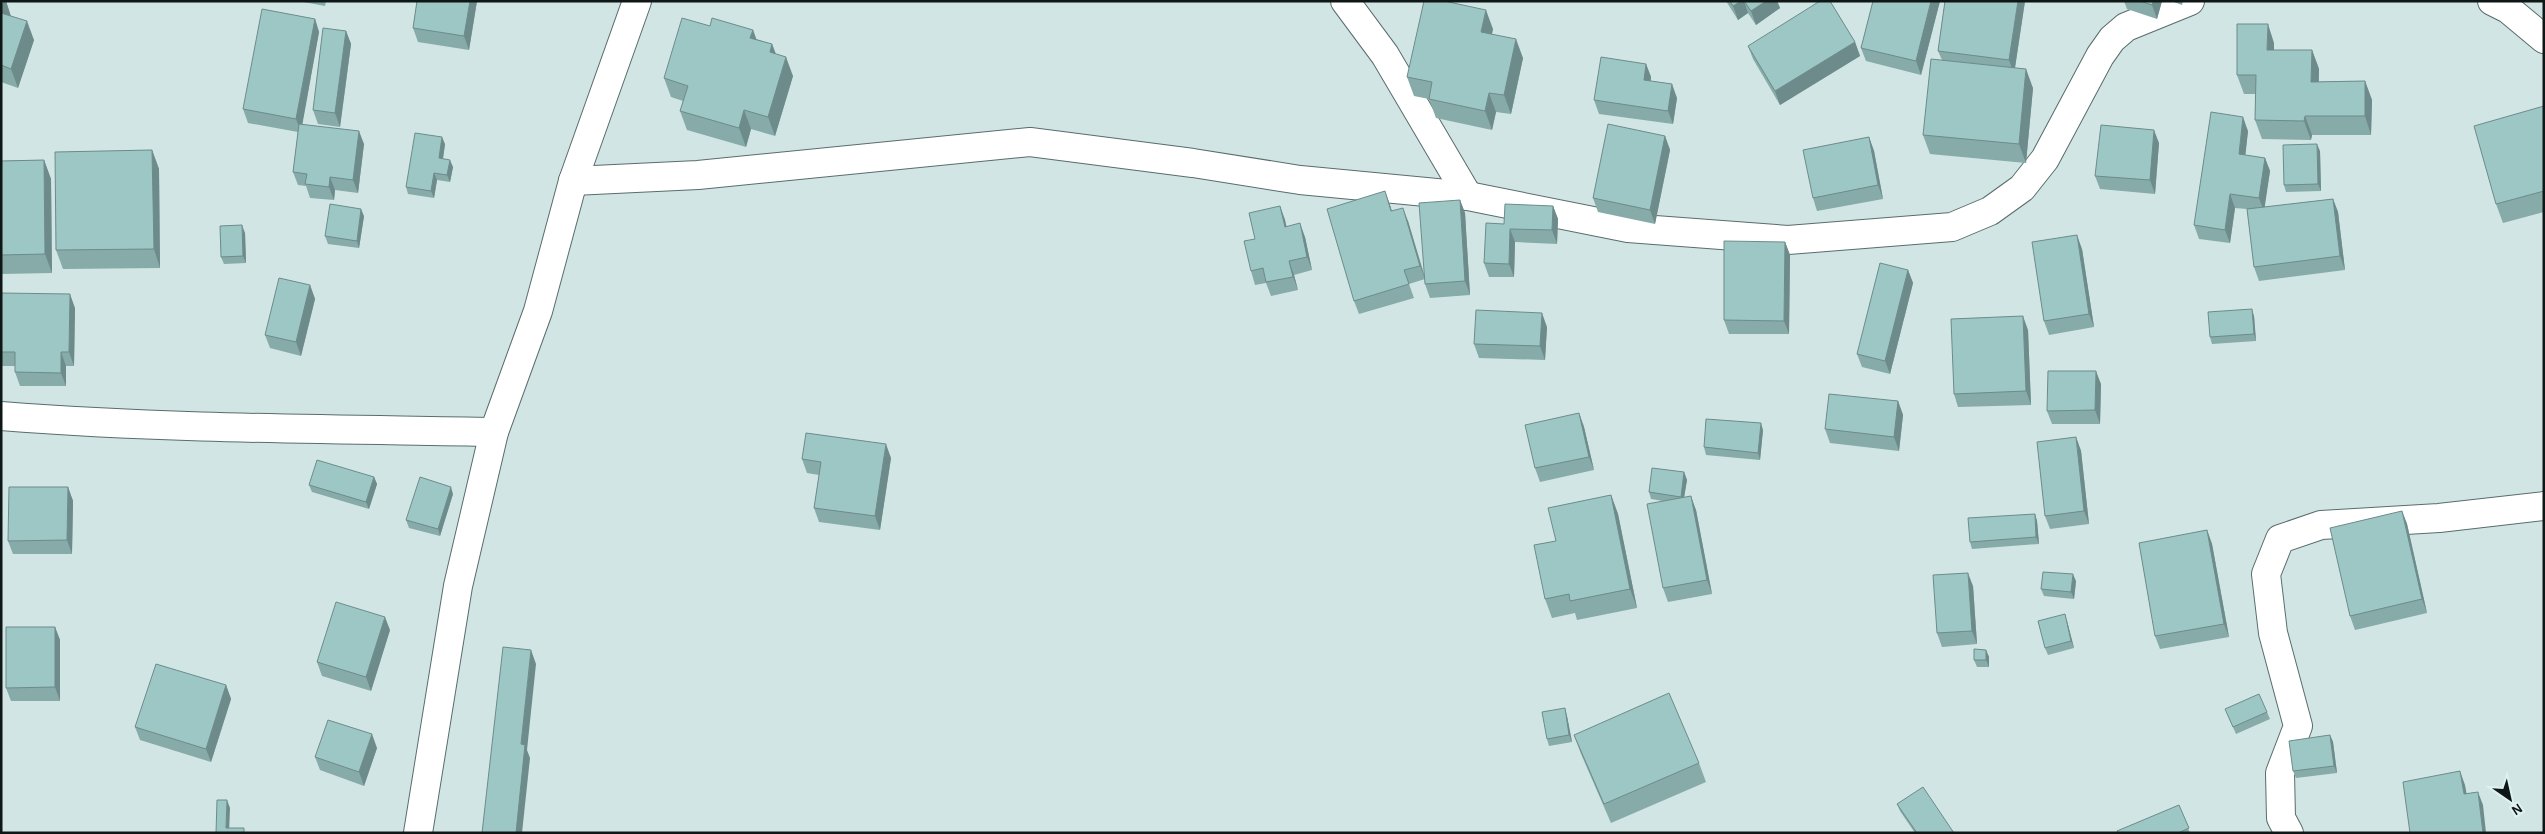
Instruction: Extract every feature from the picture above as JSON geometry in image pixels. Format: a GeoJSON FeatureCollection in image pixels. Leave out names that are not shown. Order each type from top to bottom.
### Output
{"type":"FeatureCollection","features":[{"type":"Feature","properties":{"kind":"street"},"geometry":{"type":"LineString","coordinates":[[1345,1],[1384,55],[1468,196]]}},
{"type":"Feature","properties":{"kind":"street"},"geometry":{"type":"LineString","coordinates":[[573,181],[698,175],[1030,142],[1194,162],[1300,180],[1468,196],[1628,228],[1788,240],[1952,226],[1990,211],[2022,188],[2045,159],[2100,56],[2112,40],[2126,27],[2190,1]]}},
{"type":"Feature","properties":{"kind":"street"},"geometry":{"type":"LineString","coordinates":[[2492,1],[2508,9],[2544,39]]}},
{"type":"Feature","properties":{"kind":"street"},"geometry":{"type":"LineString","coordinates":[[418,833],[458,586],[494,432],[538,311],[573,181],[636,2]]}},
{"type":"Feature","properties":{"kind":"street"},"geometry":{"type":"LineString","coordinates":[[1,416],[61,421],[264,428],[494,432]]}},
{"type":"Feature","properties":{"kind":"street"},"geometry":{"type":"LineString","coordinates":[[2289,833],[2281,818],[2280,773],[2298,726],[2273,633],[2266,574],[2280,539],[2321,526],[2440,518],[2544,506]]}},
{"type":"Feature","properties":{"kind":"building"},"geometry":{"type":"Polygon","coordinates":[[[417,1],[470,1],[464,36],[413,28],[417,1]]]}},
{"type":"Feature","properties":{"kind":"building"},"geometry":{"type":"Polygon","coordinates":[[[1424,1],[1444,1],[1486,10],[1481,32],[1516,39],[1504,95],[1489,93],[1485,111],[1429,99],[1432,82],[1407,77],[1424,1]]]}},
{"type":"Feature","properties":{"kind":"building"},"geometry":{"type":"Polygon","coordinates":[[[1730,1],[1741,1],[1733,6],[1730,1]]]}},
{"type":"Feature","properties":{"kind":"building"},"geometry":{"type":"Polygon","coordinates":[[[1744,1],[1766,1],[1751,11],[1744,1]]]}},
{"type":"Feature","properties":{"kind":"building"},"geometry":{"type":"Polygon","coordinates":[[[1820,1],[1830,1],[1855,42],[1775,91],[1748,46],[1820,1]]]}},
{"type":"Feature","properties":{"kind":"building"},"geometry":{"type":"Polygon","coordinates":[[[1873,1],[1931,1],[1916,61],[1861,48],[1873,1]]]}},
{"type":"Feature","properties":{"kind":"building"},"geometry":{"type":"Polygon","coordinates":[[[1945,1],[2018,1],[2009,60],[1938,51],[1945,1]]]}},
{"type":"Feature","properties":{"kind":"building"},"geometry":{"type":"Polygon","coordinates":[[[2140,1],[2153,1],[2152,5],[2140,1]]]}},
{"type":"Feature","properties":{"kind":"building"},"geometry":{"type":"Polygon","coordinates":[[[262,9],[315,19],[296,119],[243,109],[262,9]]]}},
{"type":"Feature","properties":{"kind":"building"},"geometry":{"type":"Polygon","coordinates":[[[1,13],[27,21],[11,69],[1,65],[1,13]]]}},
{"type":"Feature","properties":{"kind":"building"},"geometry":{"type":"Polygon","coordinates":[[[682,18],[710,26],[712,18],[753,30],[750,38],[772,44],[770,52],[786,57],[768,117],[744,110],[739,128],[680,111],[688,86],[664,78],[682,18]]]}},
{"type":"Feature","properties":{"kind":"building"},"geometry":{"type":"Polygon","coordinates":[[[2237,24],[2268,24],[2267,50],[2312,50],[2311,82],[2365,81],[2365,116],[2305,116],[2304,121],[2255,120],[2256,75],[2237,75],[2237,24]]]}},
{"type":"Feature","properties":{"kind":"building"},"geometry":{"type":"Polygon","coordinates":[[[323,28],[346,31],[335,113],[313,110],[323,28]]]}},
{"type":"Feature","properties":{"kind":"building"},"geometry":{"type":"Polygon","coordinates":[[[1601,57],[1646,64],[1644,80],[1672,84],[1668,111],[1594,100],[1601,57]]]}},
{"type":"Feature","properties":{"kind":"building"},"geometry":{"type":"Polygon","coordinates":[[[1931,59],[2026,69],[2019,144],[1923,135],[1931,59]]]}},
{"type":"Feature","properties":{"kind":"building"},"geometry":{"type":"Polygon","coordinates":[[[2544,106],[2544,191],[2496,204],[2474,126],[2544,106]]]}},
{"type":"Feature","properties":{"kind":"building"},"geometry":{"type":"Polygon","coordinates":[[[2211,112],[2243,117],[2239,154],[2265,158],[2259,198],[2230,194],[2225,230],[2194,225],[2211,112]]]}},
{"type":"Feature","properties":{"kind":"building"},"geometry":{"type":"Polygon","coordinates":[[[299,124],[359,131],[353,180],[330,177],[329,187],[305,184],[307,174],[293,172],[299,124]]]}},
{"type":"Feature","properties":{"kind":"building"},"geometry":{"type":"Polygon","coordinates":[[[1608,124],[1665,136],[1650,210],[1593,198],[1608,124]]]}},
{"type":"Feature","properties":{"kind":"building"},"geometry":{"type":"Polygon","coordinates":[[[2101,125],[2154,130],[2150,180],[2095,176],[2101,125]]]}},
{"type":"Feature","properties":{"kind":"building"},"geometry":{"type":"Polygon","coordinates":[[[415,133],[442,137],[439,158],[450,160],[447,175],[434,173],[431,191],[406,187],[415,133]]]}},
{"type":"Feature","properties":{"kind":"building"},"geometry":{"type":"Polygon","coordinates":[[[1869,137],[1878,185],[1813,198],[1803,150],[1869,137]]]}},
{"type":"Feature","properties":{"kind":"building"},"geometry":{"type":"Polygon","coordinates":[[[2317,144],[2318,184],[2284,185],[2283,145],[2317,144]]]}},
{"type":"Feature","properties":{"kind":"building"},"geometry":{"type":"Polygon","coordinates":[[[152,150],[154,249],[56,250],[55,152],[152,150]]]}},
{"type":"Feature","properties":{"kind":"building"},"geometry":{"type":"Polygon","coordinates":[[[44,160],[45,254],[1,255],[1,161],[44,160]]]}},
{"type":"Feature","properties":{"kind":"building"},"geometry":{"type":"Polygon","coordinates":[[[1385,191],[1391,211],[1403,208],[1420,266],[1404,270],[1409,284],[1354,301],[1327,209],[1385,191]]]}},
{"type":"Feature","properties":{"kind":"building"},"geometry":{"type":"Polygon","coordinates":[[[2333,199],[2340,256],[2254,267],[2247,209],[2333,199]]]}},
{"type":"Feature","properties":{"kind":"building"},"geometry":{"type":"Polygon","coordinates":[[[1460,200],[1465,281],[1425,284],[1419,203],[1460,200]]]}},
{"type":"Feature","properties":{"kind":"building"},"geometry":{"type":"Polygon","coordinates":[[[330,204],[361,209],[357,241],[325,236],[330,204]]]}},
{"type":"Feature","properties":{"kind":"building"},"geometry":{"type":"Polygon","coordinates":[[[1505,204],[1553,206],[1552,230],[1510,229],[1509,264],[1484,263],[1486,223],[1504,224],[1505,204]]]}},
{"type":"Feature","properties":{"kind":"building"},"geometry":{"type":"Polygon","coordinates":[[[1280,206],[1285,227],[1300,223],[1307,257],[1289,261],[1293,277],[1266,282],[1263,268],[1251,271],[1244,241],[1255,239],[1249,213],[1280,206]]]}},
{"type":"Feature","properties":{"kind":"building"},"geometry":{"type":"Polygon","coordinates":[[[242,225],[243,256],[221,257],[220,226],[242,225]]]}},
{"type":"Feature","properties":{"kind":"building"},"geometry":{"type":"Polygon","coordinates":[[[2077,235],[2089,314],[2044,321],[2032,242],[2077,235]]]}},
{"type":"Feature","properties":{"kind":"building"},"geometry":{"type":"Polygon","coordinates":[[[1724,241],[1785,242],[1784,321],[1724,320],[1724,241]]]}},
{"type":"Feature","properties":{"kind":"building"},"geometry":{"type":"Polygon","coordinates":[[[1880,263],[1908,270],[1885,361],[1857,354],[1880,263]]]}},
{"type":"Feature","properties":{"kind":"building"},"geometry":{"type":"Polygon","coordinates":[[[279,278],[310,285],[296,342],[265,335],[279,278]]]}},
{"type":"Feature","properties":{"kind":"building"},"geometry":{"type":"Polygon","coordinates":[[[1,293],[70,294],[69,352],[61,352],[61,373],[15,372],[15,352],[1,352],[1,293]]]}},
{"type":"Feature","properties":{"kind":"building"},"geometry":{"type":"Polygon","coordinates":[[[2252,309],[2254,334],[2210,337],[2208,312],[2252,309]]]}},
{"type":"Feature","properties":{"kind":"building"},"geometry":{"type":"Polygon","coordinates":[[[1476,310],[1542,313],[1540,346],[1474,344],[1476,310]]]}},
{"type":"Feature","properties":{"kind":"building"},"geometry":{"type":"Polygon","coordinates":[[[2023,316],[2026,391],[1954,394],[1951,319],[2023,316]]]}},
{"type":"Feature","properties":{"kind":"building"},"geometry":{"type":"Polygon","coordinates":[[[2048,371],[2096,371],[2095,410],[2047,411],[2048,371]]]}},
{"type":"Feature","properties":{"kind":"building"},"geometry":{"type":"Polygon","coordinates":[[[1829,394],[1898,401],[1894,437],[1825,429],[1829,394]]]}},
{"type":"Feature","properties":{"kind":"building"},"geometry":{"type":"Polygon","coordinates":[[[1579,413],[1589,457],[1535,468],[1525,425],[1579,413]]]}},
{"type":"Feature","properties":{"kind":"building"},"geometry":{"type":"Polygon","coordinates":[[[1706,419],[1761,423],[1758,453],[1704,447],[1706,419]]]}},
{"type":"Feature","properties":{"kind":"building"},"geometry":{"type":"Polygon","coordinates":[[[806,433],[886,444],[875,516],[814,508],[821,462],[802,459],[806,433]]]}},
{"type":"Feature","properties":{"kind":"building"},"geometry":{"type":"Polygon","coordinates":[[[2076,437],[2084,511],[2045,516],[2037,442],[2076,437]]]}},
{"type":"Feature","properties":{"kind":"building"},"geometry":{"type":"Polygon","coordinates":[[[317,460],[374,477],[366,502],[309,485],[317,460]]]}},
{"type":"Feature","properties":{"kind":"building"},"geometry":{"type":"Polygon","coordinates":[[[1652,468],[1684,472],[1681,497],[1649,492],[1652,468]]]}},
{"type":"Feature","properties":{"kind":"building"},"geometry":{"type":"Polygon","coordinates":[[[420,477],[451,487],[438,529],[406,520],[420,477]]]}},
{"type":"Feature","properties":{"kind":"building"},"geometry":{"type":"Polygon","coordinates":[[[9,487],[68,487],[67,540],[8,541],[9,487]]]}},
{"type":"Feature","properties":{"kind":"building"},"geometry":{"type":"Polygon","coordinates":[[[1611,495],[1630,589],[1570,601],[1569,594],[1545,599],[1534,545],[1556,541],[1548,508],[1611,495]]]}},
{"type":"Feature","properties":{"kind":"building"},"geometry":{"type":"Polygon","coordinates":[[[1691,496],[1707,580],[1663,588],[1647,504],[1691,496]]]}},
{"type":"Feature","properties":{"kind":"building"},"geometry":{"type":"Polygon","coordinates":[[[2402,511],[2422,599],[2350,616],[2330,528],[2402,511]]]}},
{"type":"Feature","properties":{"kind":"building"},"geometry":{"type":"Polygon","coordinates":[[[2035,514],[2036,537],[1970,542],[1968,518],[2035,514]]]}},
{"type":"Feature","properties":{"kind":"building"},"geometry":{"type":"Polygon","coordinates":[[[2207,530],[2224,624],[2155,636],[2139,543],[2207,530]]]}},
{"type":"Feature","properties":{"kind":"building"},"geometry":{"type":"Polygon","coordinates":[[[2043,572],[2073,574],[2071,592],[2041,589],[2043,572]]]}},
{"type":"Feature","properties":{"kind":"building"},"geometry":{"type":"Polygon","coordinates":[[[1968,573],[1972,631],[1937,633],[1933,575],[1968,573]]]}},
{"type":"Feature","properties":{"kind":"building"},"geometry":{"type":"Polygon","coordinates":[[[336,602],[385,617],[366,677],[317,662],[336,602]]]}},
{"type":"Feature","properties":{"kind":"building"},"geometry":{"type":"Polygon","coordinates":[[[2065,614],[2071,641],[2045,648],[2038,621],[2065,614]]]}},
{"type":"Feature","properties":{"kind":"building"},"geometry":{"type":"Polygon","coordinates":[[[6,627],[55,627],[55,687],[6,688],[6,627]]]}},
{"type":"Feature","properties":{"kind":"building"},"geometry":{"type":"Polygon","coordinates":[[[503,647],[531,650],[521,744],[525,745],[516,833],[482,833],[503,647]]]}},
{"type":"Feature","properties":{"kind":"building"},"geometry":{"type":"Polygon","coordinates":[[[1974,649],[1986,650],[1986,660],[1974,660],[1974,649]]]}},
{"type":"Feature","properties":{"kind":"building"},"geometry":{"type":"Polygon","coordinates":[[[156,664],[226,685],[206,749],[135,727],[156,664]]]}},
{"type":"Feature","properties":{"kind":"building"},"geometry":{"type":"Polygon","coordinates":[[[1669,693],[1699,763],[1604,804],[1574,735],[1669,693]]]}},
{"type":"Feature","properties":{"kind":"building"},"geometry":{"type":"Polygon","coordinates":[[[2259,694],[2267,712],[2233,727],[2225,709],[2259,694]]]}},
{"type":"Feature","properties":{"kind":"building"},"geometry":{"type":"Polygon","coordinates":[[[1565,708],[1569,735],[1547,739],[1542,712],[1565,708]]]}},
{"type":"Feature","properties":{"kind":"building"},"geometry":{"type":"Polygon","coordinates":[[[328,720],[372,734],[359,772],[315,757],[328,720]]]}},
{"type":"Feature","properties":{"kind":"building"},"geometry":{"type":"Polygon","coordinates":[[[2330,735],[2334,766],[2293,771],[2289,741],[2330,735]]]}},
{"type":"Feature","properties":{"kind":"building"},"geometry":{"type":"Polygon","coordinates":[[[2460,771],[2464,794],[2478,792],[2483,833],[2410,833],[2403,782],[2460,771]]]}},
{"type":"Feature","properties":{"kind":"building"},"geometry":{"type":"Polygon","coordinates":[[[1923,787],[1954,833],[1917,833],[1897,804],[1923,787]]]}},
{"type":"Feature","properties":{"kind":"building"},"geometry":{"type":"Polygon","coordinates":[[[217,800],[227,800],[226,828],[244,828],[244,833],[216,833],[217,800]]]}},
{"type":"Feature","properties":{"kind":"building"},"geometry":{"type":"Polygon","coordinates":[[[2179,805],[2189,828],[2178,833],[2118,833],[2117,831],[2179,805]]]}}]}
